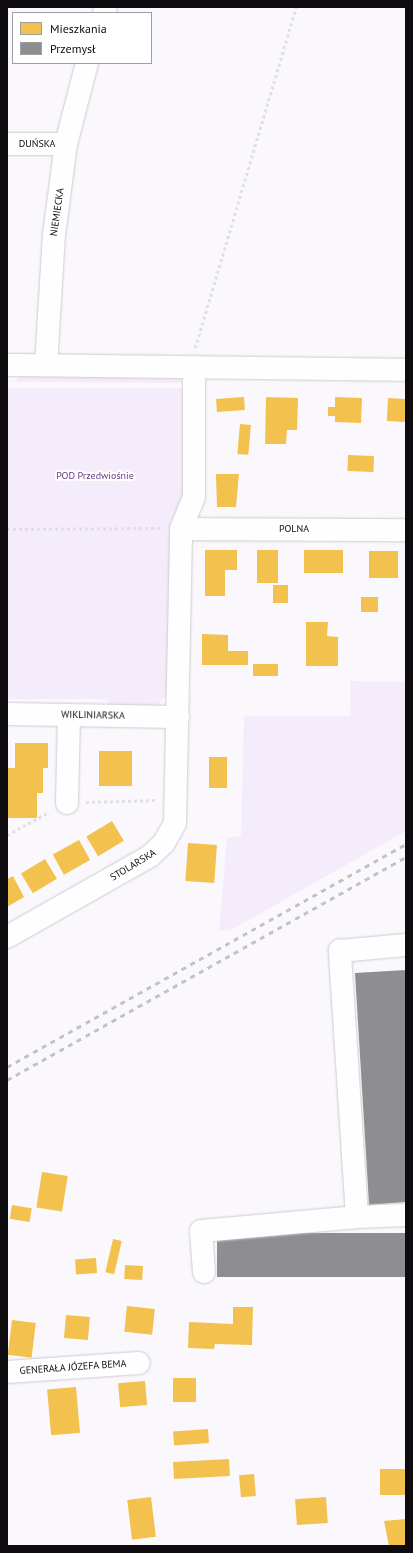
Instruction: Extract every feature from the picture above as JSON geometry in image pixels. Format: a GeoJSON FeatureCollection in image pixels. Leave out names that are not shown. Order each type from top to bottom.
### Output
{"type":"FeatureCollection","features":[{"type":"Feature","properties":{"kind":"street","name":"NIEMIECKA"},"geometry":{"type":"LineString","coordinates":[[46,365],[54,235],[66,144],[87,64]]}},
{"type":"Feature","properties":{"kind":"street","name":"DUŃSKA"},"geometry":{"type":"LineString","coordinates":[[7,144],[66,144]]}},
{"type":"Feature","properties":{"kind":"street"},"geometry":{"type":"LineString","coordinates":[[7,365],[406,370]]}},
{"type":"Feature","properties":{"kind":"street"},"geometry":{"type":"LineString","coordinates":[[178,716],[176,528],[194,496],[194,367]]}},
{"type":"Feature","properties":{"kind":"street","name":"POLNA"},"geometry":{"type":"LineString","coordinates":[[176,528],[406,530]]}},
{"type":"Feature","properties":{"kind":"street","name":"WIKLINIARSKA"},"geometry":{"type":"LineString","coordinates":[[7,714],[178,716]]}},
{"type":"Feature","properties":{"kind":"street"},"geometry":{"type":"LineString","coordinates":[[67,803],[69,715]]}},
{"type":"Feature","properties":{"kind":"street","name":"STOLARSKA"},"geometry":{"type":"LineString","coordinates":[[7,937],[158,850],[175,823],[177,799],[178,716]]}},
{"type":"Feature","properties":{"kind":"street"},"geometry":{"type":"LineString","coordinates":[[357,1217],[340,951],[406,945]]}},
{"type":"Feature","properties":{"kind":"street"},"geometry":{"type":"LineString","coordinates":[[204,1272],[201,1231],[357,1217],[406,1215]]}},
{"type":"Feature","properties":{"kind":"street","name":"GENERAŁA JÓZEFA BEMA"},"geometry":{"type":"LineString","coordinates":[[7,1372],[139,1363]]}},
{"type":"Feature","properties":{"kind":"path"},"geometry":{"type":"LineString","coordinates":[[194,367],[194,354],[296,7]]}},
{"type":"Feature","properties":{"kind":"path"},"geometry":{"type":"LineString","coordinates":[[7,528],[176,528]]}},
{"type":"Feature","properties":{"kind":"path"},"geometry":{"type":"LineString","coordinates":[[7,835],[67,803],[177,799]]}},
{"type":"Feature","properties":{"kind":"green space"},"geometry":{"type":"Polygon","coordinates":[[[21,375],[178,377],[183,383],[14,382],[21,375]]]}},
{"type":"Feature","properties":{"kind":"green space","name":"POD Przedwiośnie"},"geometry":{"type":"Polygon","coordinates":[[[7,388],[184,388],[184,497],[171,521],[168,693],[157,706],[112,707],[105,699],[7,699],[7,388]]]}},
{"type":"Feature","properties":{"kind":"green space"},"geometry":{"type":"Polygon","coordinates":[[[350,681],[406,682],[406,831],[231,930],[219,931],[227,838],[241,836],[244,716],[351,716],[350,681]]]}},
{"type":"Feature","properties":{"kind":"building: Mieszkania"},"geometry":{"type":"Polygon","coordinates":[[[244,397],[245,410],[217,412],[216,399],[244,397]]]}},
{"type":"Feature","properties":{"kind":"building: Mieszkania"},"geometry":{"type":"Polygon","coordinates":[[[266,397],[298,398],[297,430],[287,430],[286,444],[265,444],[266,397]]]}},
{"type":"Feature","properties":{"kind":"building: Mieszkania"},"geometry":{"type":"Polygon","coordinates":[[[335,397],[362,398],[361,423],[335,422],[335,416],[328,416],[328,407],[335,407],[335,397]]]}},
{"type":"Feature","properties":{"kind":"building: Mieszkania"},"geometry":{"type":"Polygon","coordinates":[[[388,398],[406,399],[405,422],[387,421],[388,398]]]}},
{"type":"Feature","properties":{"kind":"building: Mieszkania"},"geometry":{"type":"Polygon","coordinates":[[[240,424],[251,425],[248,455],[237,454],[240,424]]]}},
{"type":"Feature","properties":{"kind":"building: Mieszkania"},"geometry":{"type":"Polygon","coordinates":[[[348,455],[374,456],[373,472],[347,471],[348,455]]]}},
{"type":"Feature","properties":{"kind":"building: Mieszkania"},"geometry":{"type":"Polygon","coordinates":[[[216,474],[239,474],[236,507],[217,507],[216,474]]]}},
{"type":"Feature","properties":{"kind":"building: Mieszkania"},"geometry":{"type":"Polygon","coordinates":[[[205,550],[237,550],[237,570],[225,570],[225,596],[205,596],[205,550]]]}},
{"type":"Feature","properties":{"kind":"building: Mieszkania"},"geometry":{"type":"Polygon","coordinates":[[[257,550],[278,550],[278,583],[257,583],[257,550]]]}},
{"type":"Feature","properties":{"kind":"building: Mieszkania"},"geometry":{"type":"Polygon","coordinates":[[[304,550],[343,550],[343,573],[304,573],[304,550]]]}},
{"type":"Feature","properties":{"kind":"building: Mieszkania"},"geometry":{"type":"Polygon","coordinates":[[[369,551],[398,551],[398,578],[369,578],[369,551]]]}},
{"type":"Feature","properties":{"kind":"building: Mieszkania"},"geometry":{"type":"Polygon","coordinates":[[[273,585],[288,585],[288,603],[273,603],[273,585]]]}},
{"type":"Feature","properties":{"kind":"building: Mieszkania"},"geometry":{"type":"Polygon","coordinates":[[[361,597],[378,597],[378,612],[361,612],[361,597]]]}},
{"type":"Feature","properties":{"kind":"building: Mieszkania"},"geometry":{"type":"Polygon","coordinates":[[[306,622],[328,622],[327,636],[338,637],[338,666],[306,666],[306,622]]]}},
{"type":"Feature","properties":{"kind":"building: Mieszkania"},"geometry":{"type":"Polygon","coordinates":[[[202,634],[228,635],[228,651],[248,651],[248,665],[202,665],[202,634]]]}},
{"type":"Feature","properties":{"kind":"building: Mieszkania"},"geometry":{"type":"Polygon","coordinates":[[[253,664],[278,664],[278,676],[253,676],[253,664]]]}},
{"type":"Feature","properties":{"kind":"building: Mieszkania"},"geometry":{"type":"Polygon","coordinates":[[[15,743],[48,743],[48,768],[43,768],[43,793],[37,793],[37,818],[7,818],[8,768],[15,768],[15,743]]]}},
{"type":"Feature","properties":{"kind":"building: Mieszkania"},"geometry":{"type":"Polygon","coordinates":[[[99,751],[132,751],[132,786],[99,786],[99,751]]]}},
{"type":"Feature","properties":{"kind":"building: Mieszkania"},"geometry":{"type":"Polygon","coordinates":[[[209,757],[227,757],[227,788],[209,788],[209,757]]]}},
{"type":"Feature","properties":{"kind":"building: Mieszkania"},"geometry":{"type":"Polygon","coordinates":[[[112,821],[124,841],[98,856],[86,836],[112,821]]]}},
{"type":"Feature","properties":{"kind":"building: Mieszkania"},"geometry":{"type":"Polygon","coordinates":[[[79,840],[90,860],[64,875],[53,855],[79,840]]]}},
{"type":"Feature","properties":{"kind":"building: Mieszkania"},"geometry":{"type":"Polygon","coordinates":[[[188,843],[217,845],[214,883],[185,881],[188,843]]]}},
{"type":"Feature","properties":{"kind":"building: Mieszkania"},"geometry":{"type":"Polygon","coordinates":[[[45,859],[57,879],[33,893],[21,873],[45,859]]]}},
{"type":"Feature","properties":{"kind":"building: Mieszkania"},"geometry":{"type":"Polygon","coordinates":[[[13,876],[24,897],[7,907],[7,879],[13,876]]]}},
{"type":"Feature","properties":{"kind":"building: Mieszkania"},"geometry":{"type":"Polygon","coordinates":[[[42,1172],[68,1176],[62,1212],[36,1208],[42,1172]]]}},
{"type":"Feature","properties":{"kind":"building: Mieszkania"},"geometry":{"type":"Polygon","coordinates":[[[12,1205],[32,1208],[30,1222],[10,1219],[12,1205]]]}},
{"type":"Feature","properties":{"kind":"building: Mieszkania"},"geometry":{"type":"Polygon","coordinates":[[[113,1239],[122,1241],[114,1274],[105,1272],[113,1239]]]}},
{"type":"Feature","properties":{"kind":"building: Mieszkania"},"geometry":{"type":"Polygon","coordinates":[[[96,1258],[97,1273],[76,1274],[75,1259],[96,1258]]]}},
{"type":"Feature","properties":{"kind":"building: Mieszkania"},"geometry":{"type":"Polygon","coordinates":[[[125,1265],[143,1266],[142,1280],[124,1279],[125,1265]]]}},
{"type":"Feature","properties":{"kind":"building: Mieszkania"},"geometry":{"type":"Polygon","coordinates":[[[127,1306],[155,1309],[152,1335],[124,1332],[127,1306]]]}},
{"type":"Feature","properties":{"kind":"building: Mieszkania"},"geometry":{"type":"Polygon","coordinates":[[[233,1307],[253,1307],[252,1345],[215,1344],[214,1349],[188,1348],[189,1322],[233,1324],[233,1307]]]}},
{"type":"Feature","properties":{"kind":"building: Mieszkania"},"geometry":{"type":"Polygon","coordinates":[[[66,1315],[90,1317],[88,1340],[64,1338],[66,1315]]]}},
{"type":"Feature","properties":{"kind":"building: Mieszkania"},"geometry":{"type":"Polygon","coordinates":[[[12,1320],[36,1323],[32,1358],[8,1355],[12,1320]]]}},
{"type":"Feature","properties":{"kind":"building: Mieszkania"},"geometry":{"type":"Polygon","coordinates":[[[173,1378],[196,1378],[196,1402],[173,1402],[173,1378]]]}},
{"type":"Feature","properties":{"kind":"building: Mieszkania"},"geometry":{"type":"Polygon","coordinates":[[[145,1381],[147,1405],[120,1407],[118,1383],[145,1381]]]}},
{"type":"Feature","properties":{"kind":"building: Mieszkania"},"geometry":{"type":"Polygon","coordinates":[[[76,1387],[80,1433],[51,1435],[47,1390],[76,1387]]]}},
{"type":"Feature","properties":{"kind":"building: Mieszkania"},"geometry":{"type":"Polygon","coordinates":[[[208,1429],[209,1443],[174,1445],[173,1431],[208,1429]]]}},
{"type":"Feature","properties":{"kind":"building: Mieszkania"},"geometry":{"type":"Polygon","coordinates":[[[229,1459],[230,1476],[174,1479],[173,1462],[229,1459]]]}},
{"type":"Feature","properties":{"kind":"building: Mieszkania"},"geometry":{"type":"Polygon","coordinates":[[[380,1469],[406,1469],[406,1495],[380,1495],[380,1469]]]}},
{"type":"Feature","properties":{"kind":"building: Mieszkania"},"geometry":{"type":"Polygon","coordinates":[[[254,1474],[256,1496],[241,1497],[239,1475],[254,1474]]]}},
{"type":"Feature","properties":{"kind":"building: Mieszkania"},"geometry":{"type":"Polygon","coordinates":[[[151,1497],[156,1537],[132,1540],[127,1500],[151,1497]]]}},
{"type":"Feature","properties":{"kind":"building: Mieszkania"},"geometry":{"type":"Polygon","coordinates":[[[326,1497],[328,1523],[297,1525],[295,1499],[326,1497]]]}},
{"type":"Feature","properties":{"kind":"building: Mieszkania"},"geometry":{"type":"Polygon","coordinates":[[[406,1519],[406,1546],[389,1546],[384,1521],[406,1519]]]}},
{"type":"Feature","properties":{"kind":"building: Przemysł"},"geometry":{"type":"Polygon","coordinates":[[[406,970],[406,1202],[369,1205],[355,973],[406,970]]]}},
{"type":"Feature","properties":{"kind":"building: Przemysł"},"geometry":{"type":"Polygon","coordinates":[[[217,1233],[406,1233],[406,1277],[217,1277],[217,1233]]]}},
{"type":"Feature","properties":{"kind":"railway"},"geometry":{"type":"LineString","coordinates":[[7,1067],[406,844]]}},
{"type":"Feature","properties":{"kind":"railway"},"geometry":{"type":"LineString","coordinates":[[7,1080],[406,857]]}}]}
